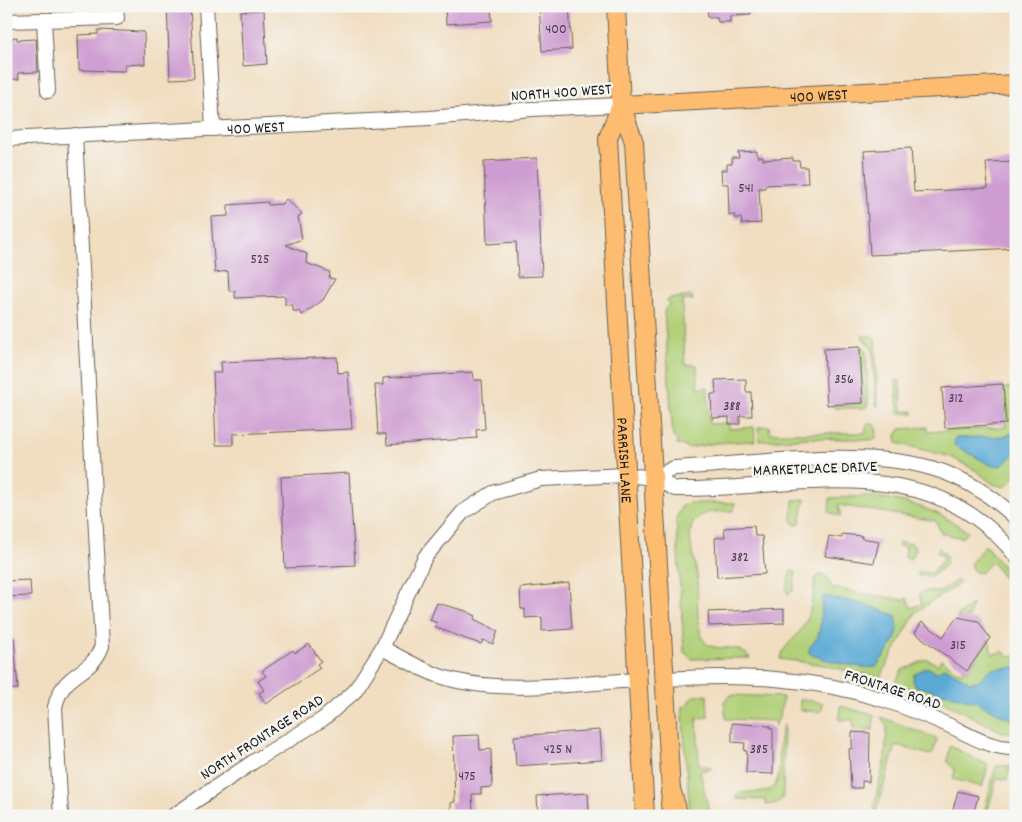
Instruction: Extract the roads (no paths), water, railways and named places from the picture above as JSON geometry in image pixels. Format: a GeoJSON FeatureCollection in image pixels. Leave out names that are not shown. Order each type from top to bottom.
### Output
{"type":"FeatureCollection","features":[{"type":"Feature","properties":{"kind":"highway"},"geometry":{"type":"LineString","coordinates":[[672,792],[678,816]]}},
{"type":"Feature","properties":{"kind":"main road","name":"PARRISH LANE"},"geometry":{"type":"LineString","coordinates":[[616,6],[621,105],[634,142],[672,792],[670,816]]}},
{"type":"Feature","properties":{"kind":"main road","name":"400 WEST"},"geometry":{"type":"LineString","coordinates":[[621,105],[1016,84]]}},
{"type":"Feature","properties":{"kind":"main road","name":"PARRISH LANE"},"geometry":{"type":"LineString","coordinates":[[621,105],[608,138],[645,816]]}},
{"type":"Feature","properties":{"kind":"street"},"geometry":{"type":"LineString","coordinates":[[6,21],[116,18],[116,6]]}},
{"type":"Feature","properties":{"kind":"street"},"geometry":{"type":"LineString","coordinates":[[206,6],[213,129]]}},
{"type":"Feature","properties":{"kind":"street"},"geometry":{"type":"LineString","coordinates":[[44,21],[48,91]]}},
{"type":"Feature","properties":{"kind":"street","name":"NORTH 400 WEST"},"geometry":{"type":"LineString","coordinates":[[504,112],[621,105]]}},
{"type":"Feature","properties":{"kind":"street","name":"400 WEST"},"geometry":{"type":"LineString","coordinates":[[6,139],[504,112]]}},
{"type":"Feature","properties":{"kind":"street"},"geometry":{"type":"LineString","coordinates":[[61,816],[55,707],[58,693],[63,685],[99,656],[102,646],[75,135]]}},
{"type":"Feature","properties":{"kind":"street","name":"MARKETPLACE DRIVE"},"geometry":{"type":"LineString","coordinates":[[654,478],[674,468],[820,459],[881,460],[930,468],[953,476],[977,488],[1016,518]]}},
{"type":"Feature","properties":{"kind":"street","name":"MARKETPLACE DRIVE"},"geometry":{"type":"LineString","coordinates":[[626,475],[654,478],[675,489],[849,481],[882,482],[915,488],[947,499],[974,515],[999,537],[1016,556]]}},
{"type":"Feature","properties":{"kind":"street","name":"NORTH FRONTAGE ROAD"},"geometry":{"type":"LineString","coordinates":[[172,816],[253,762],[323,719],[354,692],[382,648],[406,594],[425,558],[463,512],[493,493],[541,479],[626,475]]}},
{"type":"Feature","properties":{"kind":"street"},"geometry":{"type":"LineString","coordinates":[[382,648],[438,675],[473,683],[518,686],[637,680]]}},
{"type":"Feature","properties":{"kind":"street","name":"FRONTAGE ROAD"},"geometry":{"type":"LineString","coordinates":[[665,680],[738,677],[814,682],[890,702],[982,742],[999,747],[1016,748]]}},
{"type":"Feature","properties":{"kind":"water"},"geometry":{"type":"Polygon","coordinates":[[[1016,430],[1016,451],[1002,466],[990,465],[954,445],[955,438],[1006,436],[1016,430]]]}},
{"type":"Feature","properties":{"kind":"water"},"geometry":{"type":"Polygon","coordinates":[[[823,596],[867,605],[895,615],[898,623],[896,636],[876,667],[870,668],[842,664],[822,659],[809,653],[818,636],[823,596]]]}},
{"type":"Feature","properties":{"kind":"water"},"geometry":{"type":"Polygon","coordinates":[[[927,667],[937,672],[945,667],[970,682],[978,681],[991,669],[1016,667],[1016,722],[974,701],[915,686],[914,674],[927,667]]]}}]}
